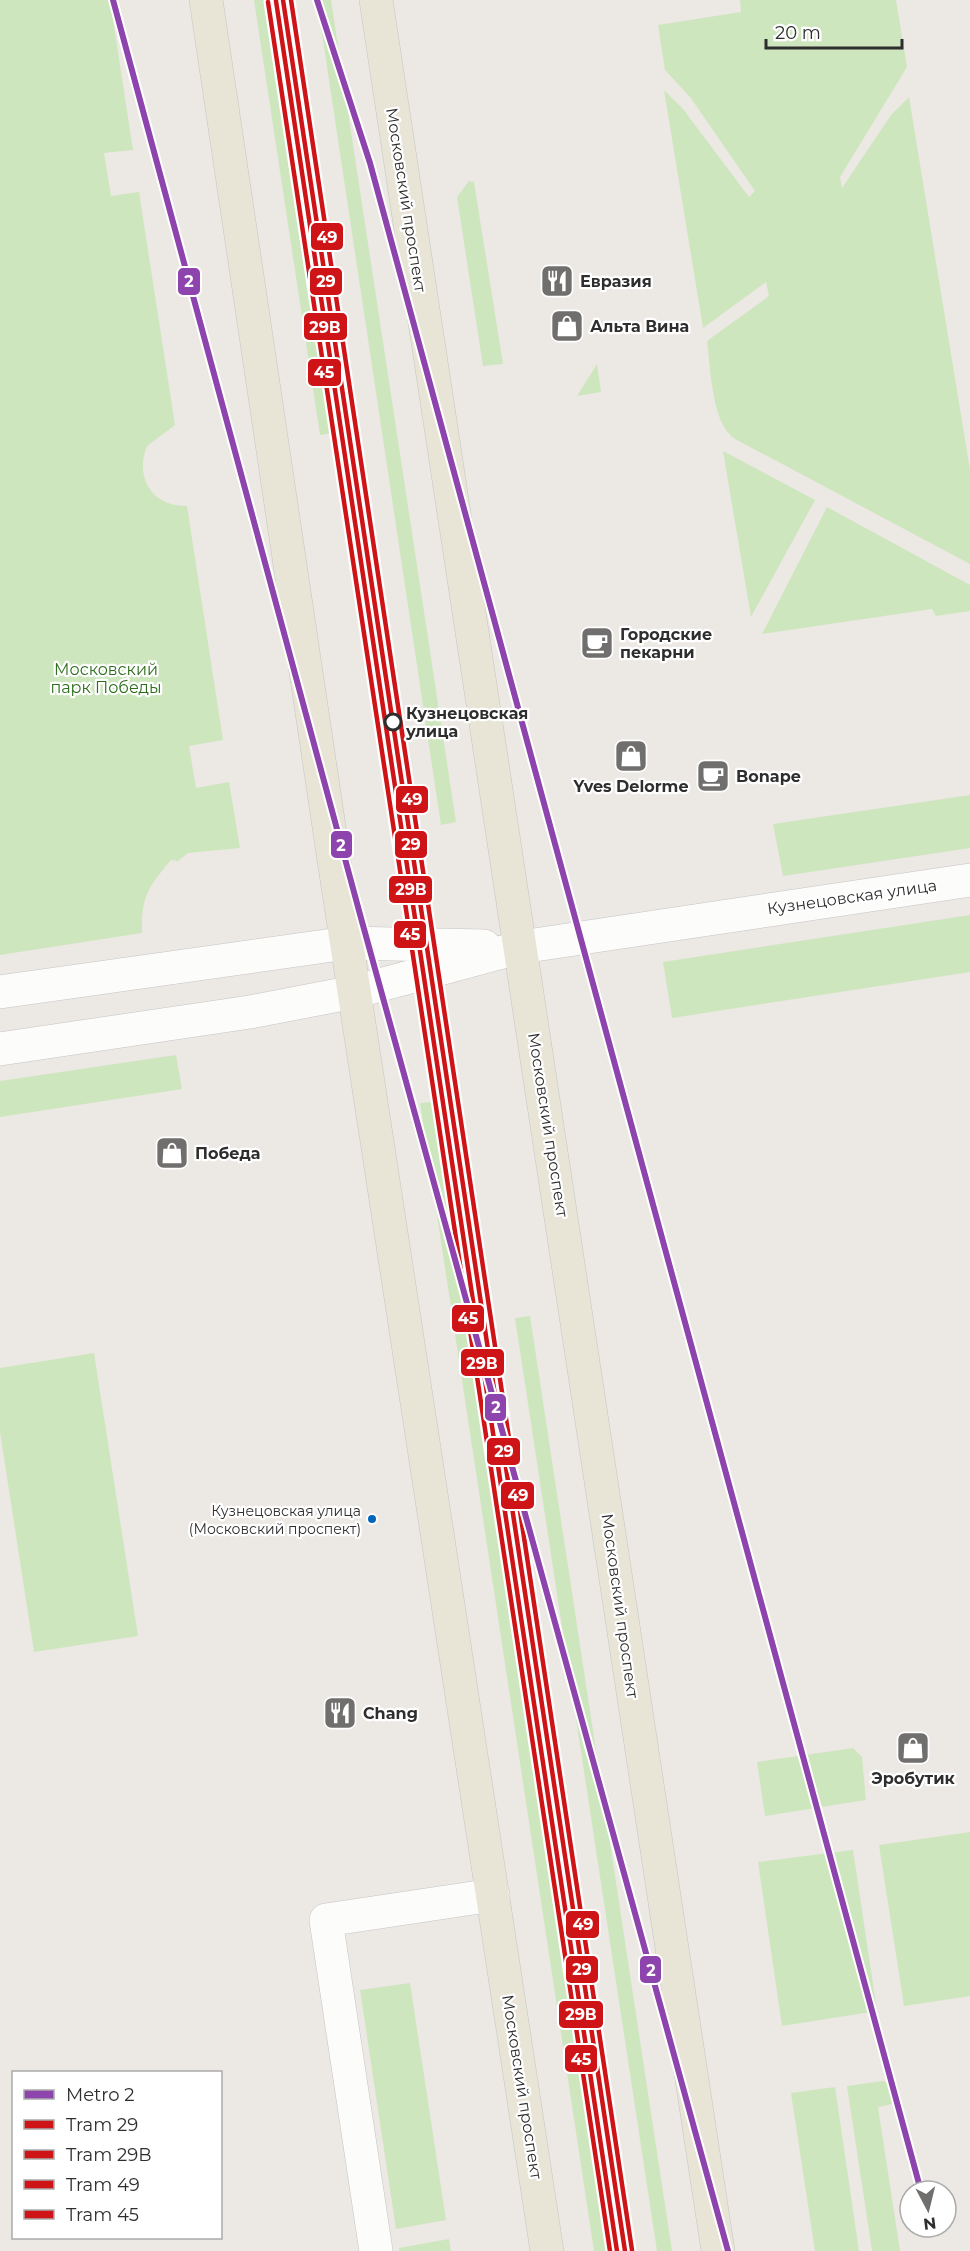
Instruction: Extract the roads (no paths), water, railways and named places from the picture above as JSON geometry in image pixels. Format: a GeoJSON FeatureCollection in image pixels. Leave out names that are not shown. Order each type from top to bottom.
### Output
{"type":"FeatureCollection","features":[{"type":"Feature","properties":{"kind":"main road","name":"Московский проспект"},"geometry":{"type":"LineString","coordinates":[[206,0],[354,992],[547,2251]]}},
{"type":"Feature","properties":{"kind":"main road","name":"Московский проспект"},"geometry":{"type":"LineString","coordinates":[[376,0],[501,836],[521,947],[718,2251]]}},
{"type":"Feature","properties":{"kind":"street","name":"Кузнецовская улица"},"geometry":{"type":"LineString","coordinates":[[0,1049],[250,1012],[354,992],[521,947],[970,880]]}},
{"type":"Feature","properties":{"kind":"street","name":"Кузнецовская улица"},"geometry":{"type":"LineString","coordinates":[[0,992],[347,943],[521,947]]}},
{"type":"Feature","properties":{"kind":"street"},"geometry":{"type":"LineString","coordinates":[[376,2251],[326,1920],[493,1895]]}},
{"type":"Feature","properties":{"kind":"metro line","name":"2"},"geometry":{"type":"LineString","coordinates":[[113,0],[361,918],[728,2251]]}},
{"type":"Feature","properties":{"kind":"metro line","name":"2"},"geometry":{"type":"LineString","coordinates":[[317,0],[370,163],[918,2179]]}},
{"type":"Feature","properties":{"kind":"tram line","name":"29"},"geometry":{"type":"LineString","coordinates":[[283,0],[625,2251]]}},
{"type":"Feature","properties":{"kind":"tram line","name":"49"},"geometry":{"type":"LineString","coordinates":[[291,0],[632,2250]]}},
{"type":"Feature","properties":{"kind":"tram line","name":"29В"},"geometry":{"type":"LineString","coordinates":[[276,1],[617,2251]]}},
{"type":"Feature","properties":{"kind":"tram line","name":"45"},"geometry":{"type":"LineString","coordinates":[[268,2],[610,2251]]}},
{"type":"Feature","properties":{"kind":"place","name":"Евразия"},"geometry":{"type":"Point","coordinates":[557,281]}},
{"type":"Feature","properties":{"kind":"place","name":"Альта Вина"},"geometry":{"type":"Point","coordinates":[567,326]}},
{"type":"Feature","properties":{"kind":"place","name":"Городские пекарни"},"geometry":{"type":"Point","coordinates":[597,643]}},
{"type":"Feature","properties":{"kind":"place","name":"Кузнецовская улица"},"geometry":{"type":"Point","coordinates":[393,722]}},
{"type":"Feature","properties":{"kind":"place","name":"Yves Delorme"},"geometry":{"type":"Point","coordinates":[631,756]}},
{"type":"Feature","properties":{"kind":"place","name":"Bonape"},"geometry":{"type":"Point","coordinates":[713,776]}},
{"type":"Feature","properties":{"kind":"place","name":"Победа"},"geometry":{"type":"Point","coordinates":[172,1153]}},
{"type":"Feature","properties":{"kind":"place","name":"Кузнецовская улица (Московский проспект)"},"geometry":{"type":"Point","coordinates":[372,1519]}},
{"type":"Feature","properties":{"kind":"place","name":"Chang"},"geometry":{"type":"Point","coordinates":[340,1713]}},
{"type":"Feature","properties":{"kind":"place","name":"Эробутик"},"geometry":{"type":"Point","coordinates":[913,1748]}},
{"type":"Feature","properties":{"kind":"park label","name":"Московский парк Победы"},"geometry":{"type":"Point","coordinates":[106,678]}}]}
